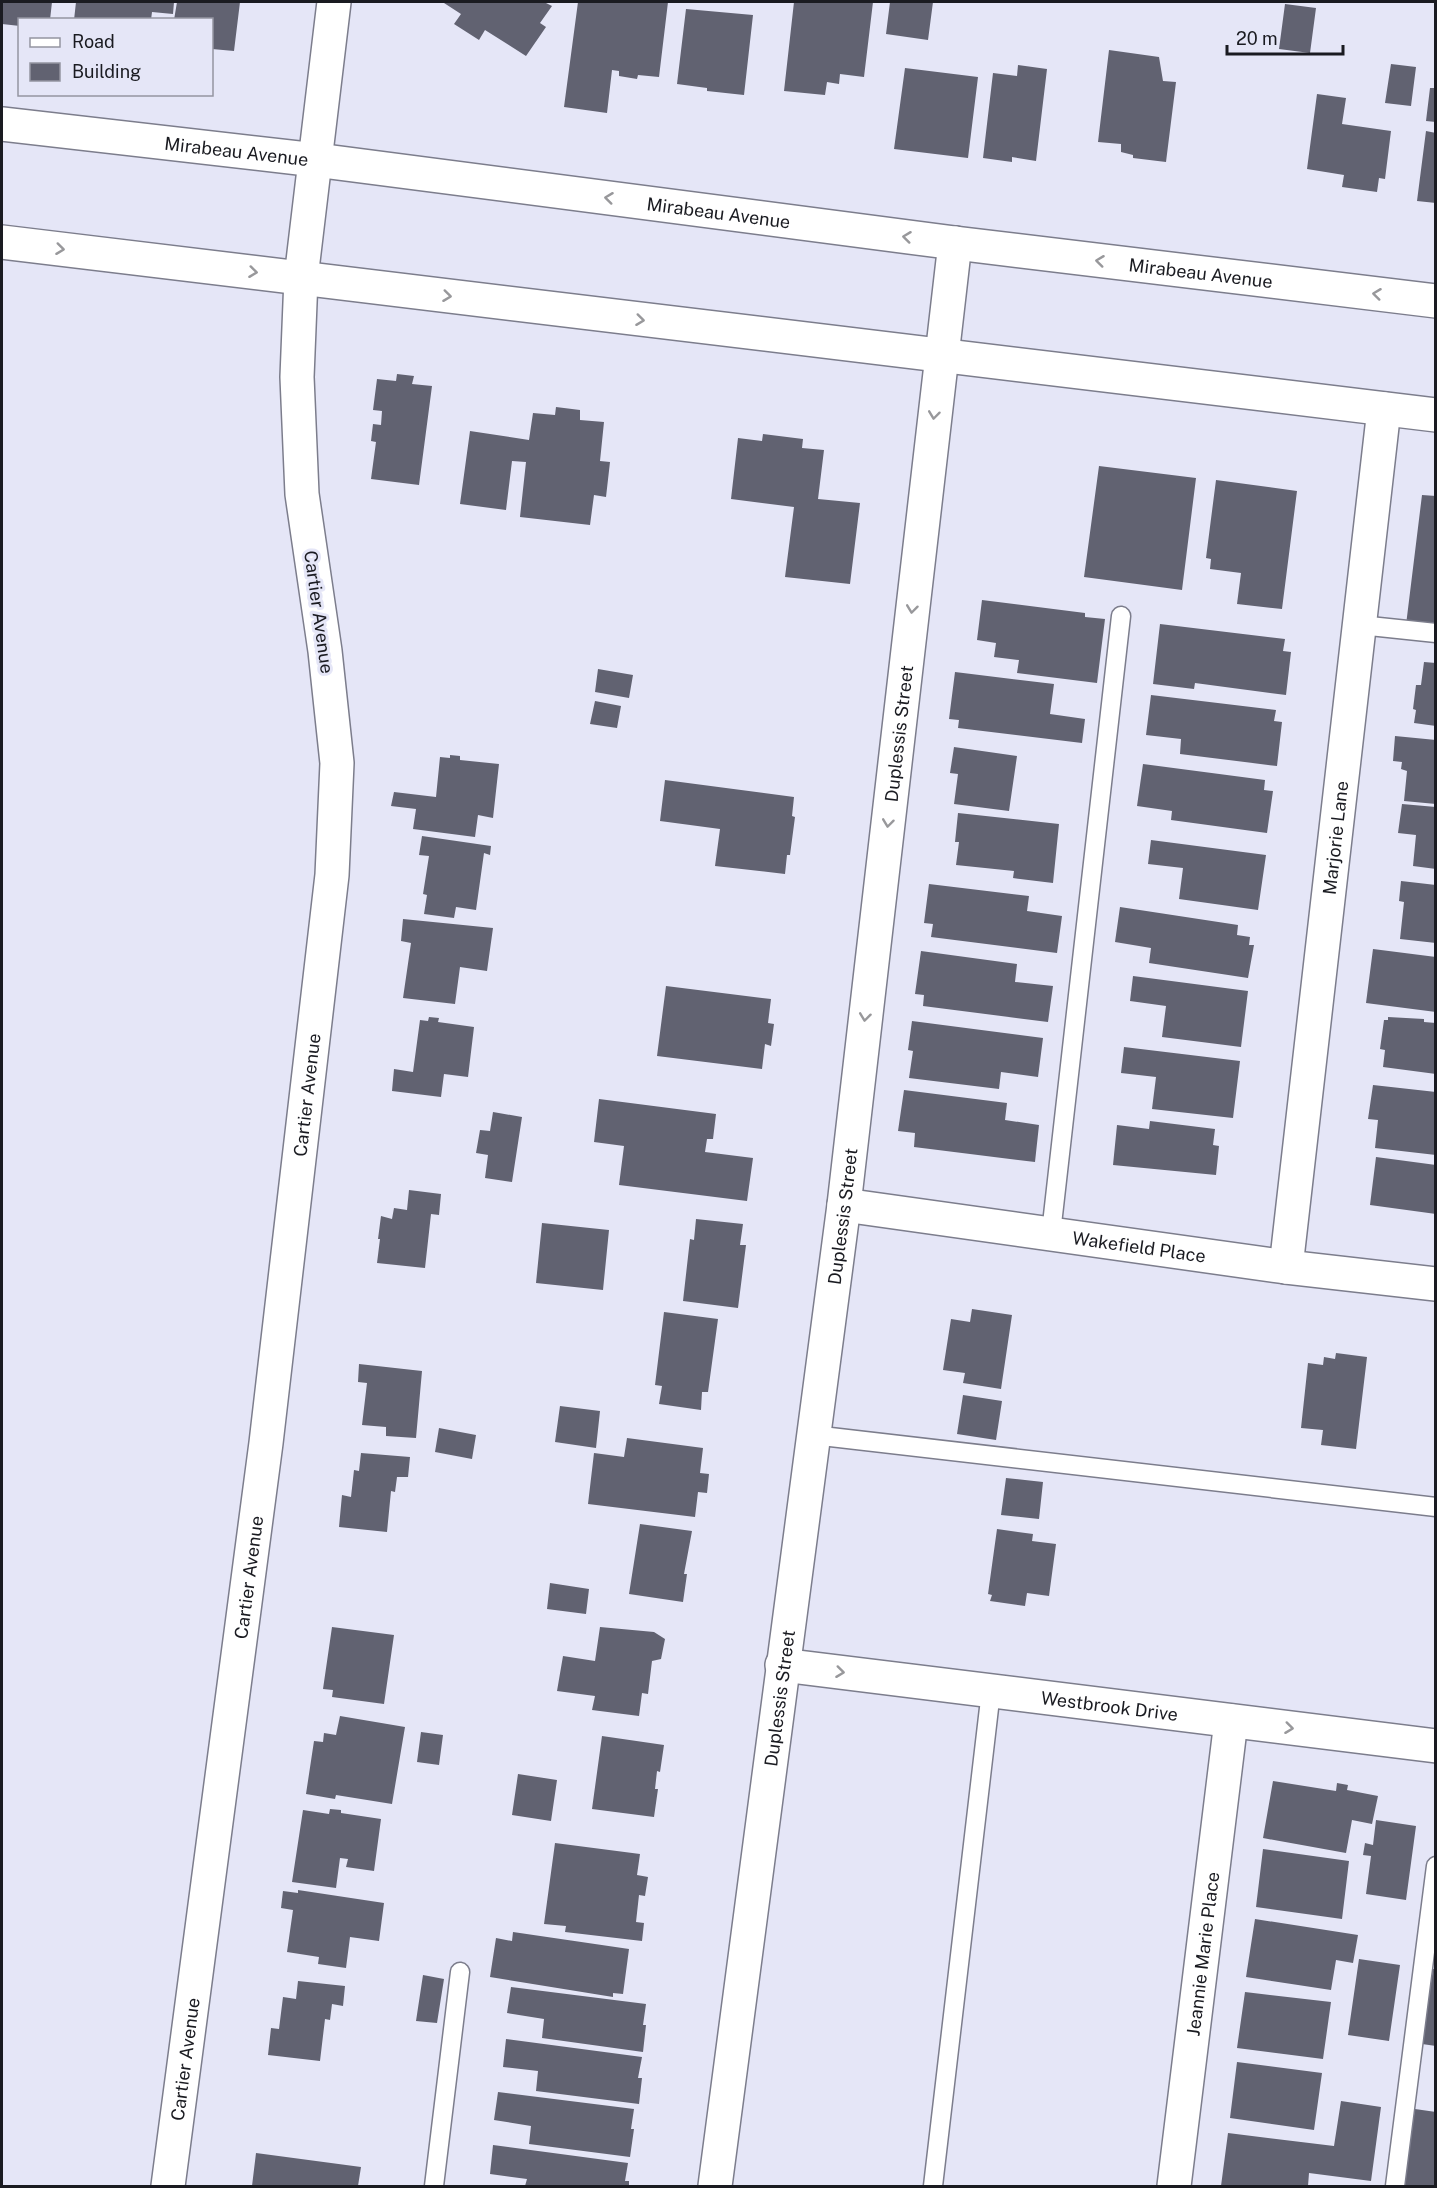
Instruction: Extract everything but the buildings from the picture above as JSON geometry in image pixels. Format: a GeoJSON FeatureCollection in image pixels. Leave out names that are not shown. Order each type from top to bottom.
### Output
{"type":"FeatureCollection","features":[{"type":"Feature","properties":{"kind":"street","name":"Cartier Avenue"},"geometry":{"type":"LineString","coordinates":[[168,2187],[266,1443],[332,875],[337,763],[325,651],[302,494],[297,377],[301,278],[334,2]]}},
{"type":"Feature","properties":{"kind":"street","name":"Mirabeau Avenue"},"geometry":{"type":"LineString","coordinates":[[2,124],[316,160],[955,243],[1436,301]]}},
{"type":"Feature","properties":{"kind":"street"},"geometry":{"type":"LineString","coordinates":[[2,242],[1436,415]]}},
{"type":"Feature","properties":{"kind":"street","name":"Duplessis Street"},"geometry":{"type":"LineString","coordinates":[[715,2187],[844,1205],[955,243]]}},
{"type":"Feature","properties":{"kind":"street","name":"Marjorie Lane"},"geometry":{"type":"LineString","coordinates":[[1286,1267],[1384,409]]}},
{"type":"Feature","properties":{"kind":"street","name":"Wakefield Place"},"geometry":{"type":"LineString","coordinates":[[844,1205],[1286,1267],[1436,1284]]}},
{"type":"Feature","properties":{"kind":"street","name":"Westbrook Drive"},"geometry":{"type":"LineString","coordinates":[[782,1665],[1436,1746]]}},
{"type":"Feature","properties":{"kind":"street","name":"Jeannie Marie Place"},"geometry":{"type":"LineString","coordinates":[[1174,2187],[1231,1721]]}},
{"type":"Feature","properties":{"kind":"lane"},"geometry":{"type":"LineString","coordinates":[[1051,1233],[1121,616]]}},
{"type":"Feature","properties":{"kind":"lane"},"geometry":{"type":"LineString","coordinates":[[1360,625],[1436,633]]}},
{"type":"Feature","properties":{"kind":"lane"},"geometry":{"type":"LineString","coordinates":[[813,1435],[1436,1507]]}},
{"type":"Feature","properties":{"kind":"lane"},"geometry":{"type":"LineString","coordinates":[[933,2187],[991,1691]]}},
{"type":"Feature","properties":{"kind":"lane"},"geometry":{"type":"LineString","coordinates":[[1395,2187],[1436,1866]]}},
{"type":"Feature","properties":{"kind":"lane"},"geometry":{"type":"LineString","coordinates":[[434,2187],[460,1972]]}}]}
